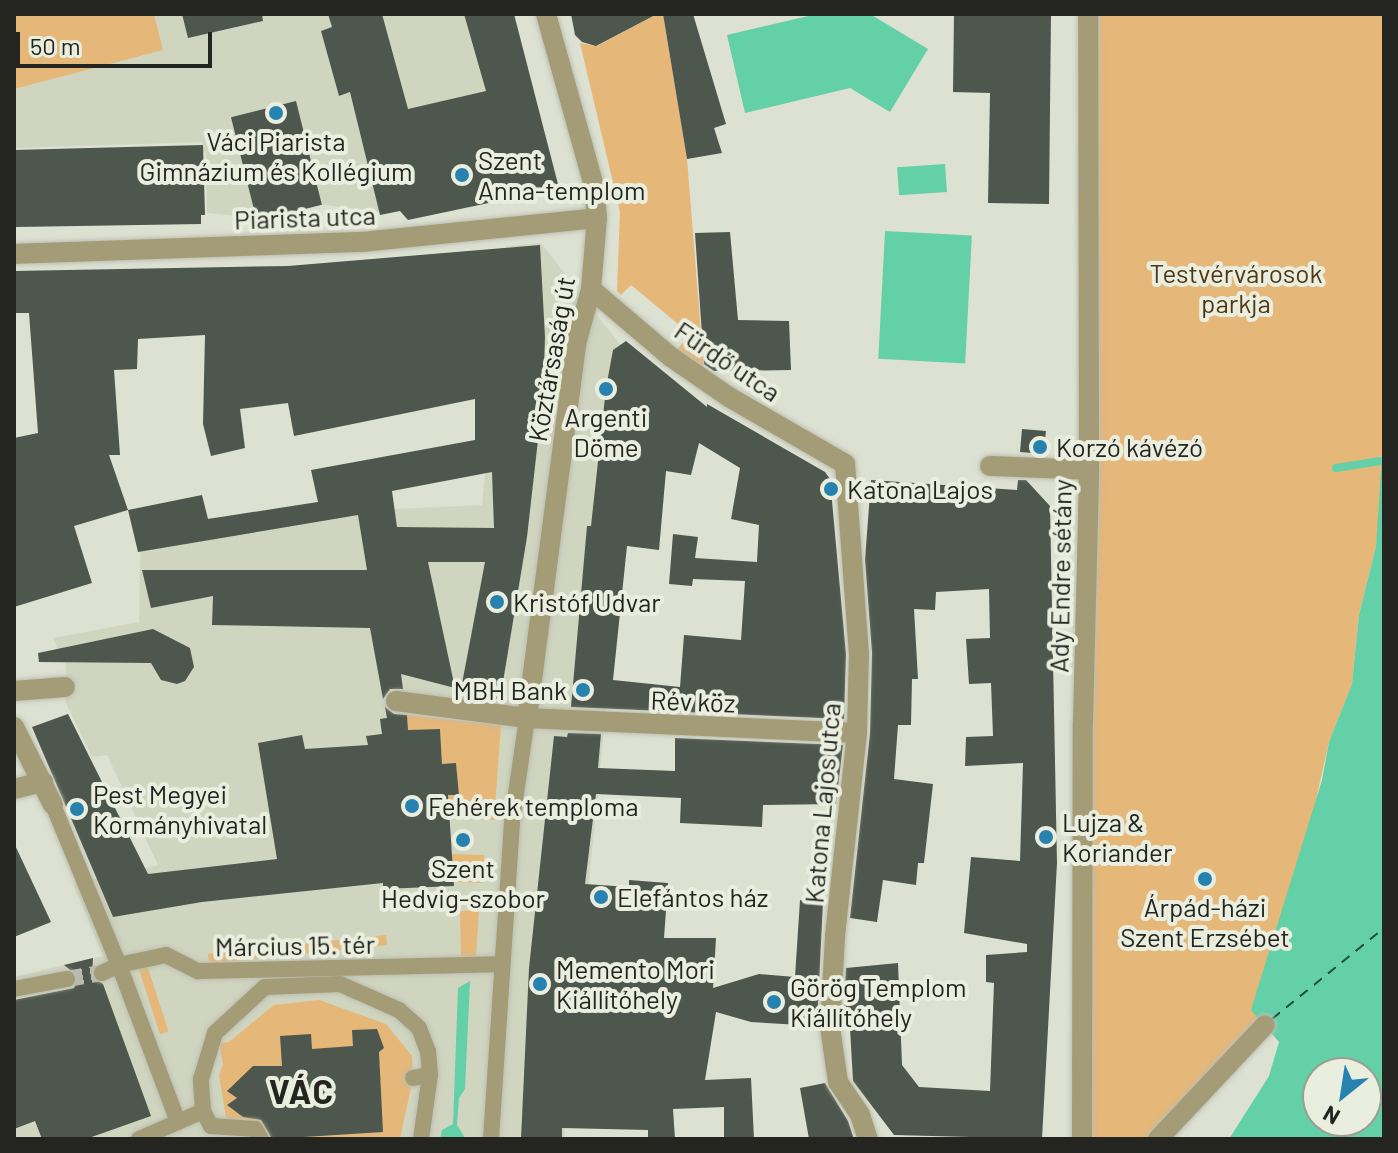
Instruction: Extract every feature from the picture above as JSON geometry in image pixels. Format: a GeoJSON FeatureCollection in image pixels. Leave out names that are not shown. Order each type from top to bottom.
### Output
{"type":"FeatureCollection","features":[{"type":"Feature","properties":{"kind":"street","name":"Köztársaság út"},"geometry":{"type":"LineString","coordinates":[[527,718],[576,344],[591,289],[597,218],[594,186],[546,14]]}},
{"type":"Feature","properties":{"kind":"street","name":"Ady Endre sétány"},"geometry":{"type":"LineString","coordinates":[[1082,1139],[1083,722],[1089,470],[1088,14]]}},
{"type":"Feature","properties":{"kind":"street","name":"Piarista utca"},"geometry":{"type":"LineString","coordinates":[[14,254],[362,242],[597,218]]}},
{"type":"Feature","properties":{"kind":"street","name":"Fürdő utca"},"geometry":{"type":"LineString","coordinates":[[591,289],[671,357],[729,397],[845,464]]}},
{"type":"Feature","properties":{"kind":"street","name":"Katona Lajos utca"},"geometry":{"type":"LineString","coordinates":[[845,464],[859,654],[857,733],[835,937],[830,1027],[838,1082],[860,1115],[868,1139]]}},
{"type":"Feature","properties":{"kind":"street"},"geometry":{"type":"LineString","coordinates":[[990,466],[1089,470]]}},
{"type":"Feature","properties":{"kind":"street"},"geometry":{"type":"LineString","coordinates":[[14,691],[65,687]]}},
{"type":"Feature","properties":{"kind":"street","name":"Rév köz"},"geometry":{"type":"LineString","coordinates":[[396,701],[527,718],[693,728],[857,733]]}},
{"type":"Feature","properties":{"kind":"street"},"geometry":{"type":"LineString","coordinates":[[491,1139],[512,821],[527,718]]}},
{"type":"Feature","properties":{"kind":"street"},"geometry":{"type":"LineString","coordinates":[[14,727],[53,805],[119,965],[178,1122]]}},
{"type":"Feature","properties":{"kind":"street"},"geometry":{"type":"LineString","coordinates":[[14,789],[43,782]]}},
{"type":"Feature","properties":{"kind":"street","name":"Március 15. tér"},"geometry":{"type":"LineString","coordinates":[[102,973],[119,965],[166,955],[198,971],[502,964]]}},
{"type":"Feature","properties":{"kind":"street"},"geometry":{"type":"LineString","coordinates":[[14,989],[67,979]]}},
{"type":"Feature","properties":{"kind":"street"},"geometry":{"type":"LineString","coordinates":[[258,1131],[211,1126],[203,1111],[201,1079],[215,1033],[265,987],[317,993],[340,984],[399,1010],[419,1028],[428,1051],[422,1076],[421,1139]]}},
{"type":"Feature","properties":{"kind":"street"},"geometry":{"type":"LineString","coordinates":[[1158,1139],[1265,1025]]}},
{"type":"Feature","properties":{"kind":"street"},"geometry":{"type":"LineString","coordinates":[[139,1139],[203,1111]]}},
{"type":"Feature","properties":{"kind":"shaded area","name":"Váci Piarista Gimnázium és Kollégium"},"geometry":{"type":"Polygon","coordinates":[[[14,14],[512,14],[531,84],[400,208],[377,212],[318,204],[258,218],[207,213],[206,153],[202,152],[202,142],[14,148],[14,14]]]}},
{"type":"Feature","properties":{"kind":"shaded area"},"geometry":{"type":"Polygon","coordinates":[[[817,14],[870,14],[928,49],[890,112],[850,88],[745,113],[727,35],[817,14]]]}},
{"type":"Feature","properties":{"kind":"shaded area"},"geometry":{"type":"Polygon","coordinates":[[[945,164],[947,192],[899,195],[897,167],[945,164]]]}},
{"type":"Feature","properties":{"kind":"shaded area"},"geometry":{"type":"Polygon","coordinates":[[[885,231],[972,236],[965,363],[878,359],[885,231]]]}},
{"type":"Feature","properties":{"kind":"shaded area"},"geometry":{"type":"Polygon","coordinates":[[[541,243],[639,369],[564,1139],[14,1139],[14,977],[103,956],[74,884],[158,865],[107,755],[92,757],[66,703],[66,665],[53,638],[139,622],[141,521],[482,505],[507,246],[541,243]]]}},
{"type":"Feature","properties":{"kind":"shaded area"},"geometry":{"type":"Polygon","coordinates":[[[1384,427],[1384,1139],[1229,1139],[1269,1076],[1279,1042],[1251,1010],[1322,780],[1329,742],[1352,684],[1359,615],[1376,546],[1384,427]]]}},
{"type":"Feature","properties":{"kind":"shaded area"},"geometry":{"type":"Polygon","coordinates":[[[470,981],[465,1089],[459,1098],[457,1125],[465,1138],[440,1139],[442,1130],[453,1124],[458,988],[470,981]]]}},
{"type":"Feature","properties":{"kind":"green space"},"geometry":{"type":"Polygon","coordinates":[[[14,14],[154,14],[163,50],[14,89],[14,14]]]}},
{"type":"Feature","properties":{"kind":"green space"},"geometry":{"type":"Polygon","coordinates":[[[657,14],[663,14],[687,159],[704,371],[671,357],[690,334],[631,285],[621,295],[617,291],[620,212],[580,43],[597,46],[657,14]]]}},
{"type":"Feature","properties":{"kind":"green space","name":"Testvérvárosok parkja"},"geometry":{"type":"Polygon","coordinates":[[[1088,14],[1384,14],[1382,496],[1376,546],[1359,615],[1352,684],[1329,742],[1265,1025],[1158,1139],[1082,1139],[1088,14]]]}},
{"type":"Feature","properties":{"kind":"green space"},"geometry":{"type":"Polygon","coordinates":[[[407,715],[501,725],[494,820],[449,817],[448,795],[459,794],[456,764],[442,764],[440,729],[408,730],[407,715]]]}},
{"type":"Feature","properties":{"kind":"green space"},"geometry":{"type":"Polygon","coordinates":[[[452,854],[484,855],[483,883],[451,882],[452,854]]]}},
{"type":"Feature","properties":{"kind":"green space"},"geometry":{"type":"Polygon","coordinates":[[[479,910],[476,957],[461,956],[460,911],[479,910]]]}},
{"type":"Feature","properties":{"kind":"green space"},"geometry":{"type":"Polygon","coordinates":[[[386,935],[387,945],[209,964],[208,954],[386,935]]]}},
{"type":"Feature","properties":{"kind":"green space"},"geometry":{"type":"Polygon","coordinates":[[[146,962],[169,1031],[160,1034],[137,965],[146,962]]]}},
{"type":"Feature","properties":{"kind":"green space"},"geometry":{"type":"Polygon","coordinates":[[[319,1000],[386,1024],[412,1056],[413,1078],[400,1139],[265,1139],[227,1124],[219,1075],[223,1064],[219,1043],[229,1042],[274,1005],[319,1000]]]}},
{"type":"Feature","properties":{"kind":"building"},"geometry":{"type":"Polygon","coordinates":[[[182,14],[262,14],[263,21],[188,38],[182,14]]]}},
{"type":"Feature","properties":{"kind":"building"},"geometry":{"type":"Polygon","coordinates":[[[328,14],[382,14],[408,109],[486,91],[464,14],[514,14],[559,188],[408,220],[400,211],[380,215],[350,92],[339,96],[321,31],[332,27],[328,14]]]}},
{"type":"Feature","properties":{"kind":"building"},"geometry":{"type":"Polygon","coordinates":[[[571,14],[657,14],[596,46],[582,42],[575,35],[571,14]]]}},
{"type":"Feature","properties":{"kind":"building"},"geometry":{"type":"Polygon","coordinates":[[[663,14],[693,14],[726,124],[714,128],[722,153],[687,159],[663,14]]]}},
{"type":"Feature","properties":{"kind":"building"},"geometry":{"type":"Polygon","coordinates":[[[954,14],[1051,14],[1049,204],[988,203],[990,93],[953,92],[954,14]]]}},
{"type":"Feature","properties":{"kind":"building"},"geometry":{"type":"Polygon","coordinates":[[[296,101],[322,205],[257,221],[231,117],[296,101]]]}},
{"type":"Feature","properties":{"kind":"building"},"geometry":{"type":"Polygon","coordinates":[[[203,145],[205,215],[201,215],[201,224],[16,227],[14,150],[203,145]]]}},
{"type":"Feature","properties":{"kind":"building"},"geometry":{"type":"Polygon","coordinates":[[[730,232],[738,320],[789,321],[791,370],[714,371],[704,364],[695,233],[730,232]]]}},
{"type":"Feature","properties":{"kind":"building"},"geometry":{"type":"Polygon","coordinates":[[[540,245],[545,337],[543,396],[527,537],[500,700],[461,689],[485,562],[428,562],[455,688],[401,674],[403,689],[390,689],[383,699],[370,628],[212,625],[213,596],[151,608],[142,570],[367,570],[358,515],[138,552],[128,510],[74,526],[92,583],[14,607],[14,438],[38,433],[29,313],[14,313],[14,271],[288,266],[540,245]],[[205,335],[138,339],[137,369],[114,370],[120,455],[109,455],[128,510],[202,495],[208,519],[318,502],[311,470],[475,440],[475,399],[294,436],[288,403],[240,409],[245,448],[211,456],[203,424],[205,335]],[[492,472],[392,491],[397,527],[494,528],[492,472]]]}},
{"type":"Feature","properties":{"kind":"building"},"geometry":{"type":"Polygon","coordinates":[[[626,341],[707,407],[707,404],[825,472],[830,479],[846,654],[844,719],[571,707],[587,526],[591,526],[613,350],[626,341]],[[699,443],[691,475],[666,471],[659,550],[627,546],[613,680],[680,687],[684,635],[741,640],[745,581],[693,579],[692,586],[669,584],[673,534],[698,537],[695,558],[757,562],[759,525],[731,519],[740,468],[699,443]]]}},
{"type":"Feature","properties":{"kind":"building"},"geometry":{"type":"Polygon","coordinates":[[[1022,429],[1046,431],[1044,454],[1020,452],[1022,429]]]}},
{"type":"Feature","properties":{"kind":"building"},"geometry":{"type":"Polygon","coordinates":[[[871,480],[1017,490],[1018,480],[1026,480],[1050,506],[1057,863],[1042,1139],[894,1135],[853,1081],[850,1028],[843,1026],[846,968],[898,963],[902,1065],[919,1087],[990,1091],[994,983],[986,982],[986,955],[1027,952],[1027,944],[964,933],[971,857],[1020,861],[1023,763],[965,766],[966,737],[993,736],[991,683],[969,684],[966,639],[990,638],[989,589],[936,592],[935,610],[914,609],[918,679],[912,679],[911,725],[898,725],[894,779],[933,784],[924,863],[918,863],[916,885],[883,880],[877,922],[850,918],[870,733],[872,653],[865,560],[871,480]]]}},
{"type":"Feature","properties":{"kind":"building"},"geometry":{"type":"Polygon","coordinates":[[[153,629],[190,648],[194,667],[185,681],[177,684],[161,680],[151,663],[39,662],[38,653],[153,629]]]}},
{"type":"Feature","properties":{"kind":"building"},"geometry":{"type":"Polygon","coordinates":[[[385,707],[394,714],[407,715],[408,730],[440,729],[442,764],[456,763],[459,795],[448,795],[454,886],[383,889],[383,883],[202,902],[113,917],[32,727],[68,714],[148,874],[277,859],[258,743],[302,735],[305,749],[368,745],[366,736],[382,734],[380,719],[387,718],[385,707]]]}},
{"type":"Feature","properties":{"kind":"building"},"geometry":{"type":"Polygon","coordinates":[[[568,733],[601,734],[598,768],[675,771],[675,738],[843,745],[836,804],[763,805],[762,827],[680,823],[681,798],[596,794],[585,884],[629,887],[629,880],[668,883],[664,938],[716,938],[713,988],[759,974],[795,977],[800,900],[823,902],[817,1026],[751,1022],[716,1012],[705,1080],[751,1078],[754,1139],[724,1139],[724,1107],[673,1109],[675,1139],[648,1139],[648,1130],[562,1128],[562,1139],[521,1139],[529,968],[554,736],[567,737],[568,733]]]}},
{"type":"Feature","properties":{"kind":"building"},"geometry":{"type":"Polygon","coordinates":[[[14,843],[51,922],[14,937],[14,843]]]}},
{"type":"Feature","properties":{"kind":"building"},"geometry":{"type":"Polygon","coordinates":[[[93,958],[92,977],[103,984],[151,1116],[86,1139],[42,1139],[35,1121],[14,1129],[14,1000],[74,988],[78,976],[64,965],[93,958]]]}},
{"type":"Feature","properties":{"kind":"building"},"geometry":{"type":"Polygon","coordinates":[[[377,1029],[384,1048],[379,1052],[383,1132],[272,1139],[261,1120],[243,1117],[227,1105],[237,1098],[227,1091],[253,1066],[282,1066],[280,1036],[311,1034],[312,1049],[353,1046],[352,1030],[377,1029]]]}},
{"type":"Feature","properties":{"kind":"building"},"geometry":{"type":"Polygon","coordinates":[[[825,1083],[848,1121],[854,1139],[809,1139],[800,1088],[825,1083]]]}},
{"type":"Feature","properties":{"kind":"waterway"},"geometry":{"type":"LineString","coordinates":[[1336,468],[1380,461]]}},
{"type":"Feature","properties":{"kind":"ferry route"},"geometry":{"type":"LineString","coordinates":[[1272,1019],[1384,928]]}},
{"type":"Feature","properties":{"kind":"tunnel"},"geometry":{"type":"LineString","coordinates":[[67,979],[102,973]]}},
{"type":"Feature","properties":{"kind":"place","name":"Váci Piarista Gimnázium és Kollégium"},"geometry":{"type":"Point","coordinates":[276,113]}},
{"type":"Feature","properties":{"kind":"place","name":"Szent Anna-templom"},"geometry":{"type":"Point","coordinates":[462,175]}},
{"type":"Feature","properties":{"kind":"place","name":"Argenti Döme"},"geometry":{"type":"Point","coordinates":[606,389]}},
{"type":"Feature","properties":{"kind":"place","name":"Korzó kávézó"},"geometry":{"type":"Point","coordinates":[1040,447]}},
{"type":"Feature","properties":{"kind":"place","name":"Katona Lajos"},"geometry":{"type":"Point","coordinates":[831,489]}},
{"type":"Feature","properties":{"kind":"place","name":"Kristóf Udvar"},"geometry":{"type":"Point","coordinates":[497,602]}},
{"type":"Feature","properties":{"kind":"place","name":"MBH Bank"},"geometry":{"type":"Point","coordinates":[583,690]}},
{"type":"Feature","properties":{"kind":"place","name":"Fehérek temploma"},"geometry":{"type":"Point","coordinates":[412,806]}},
{"type":"Feature","properties":{"kind":"place","name":"Pest Megyei Kormányhivatal"},"geometry":{"type":"Point","coordinates":[77,809]}},
{"type":"Feature","properties":{"kind":"place","name":"Lujza & Koriander"},"geometry":{"type":"Point","coordinates":[1046,837]}},
{"type":"Feature","properties":{"kind":"place","name":"Szent Hedvig-szobor"},"geometry":{"type":"Point","coordinates":[463,840]}},
{"type":"Feature","properties":{"kind":"place","name":"Árpád-házi Szent Erzsébet"},"geometry":{"type":"Point","coordinates":[1205,879]}},
{"type":"Feature","properties":{"kind":"place","name":"Elefántos ház"},"geometry":{"type":"Point","coordinates":[601,897]}},
{"type":"Feature","properties":{"kind":"place","name":"Memento Mori Kiállítóhely"},"geometry":{"type":"Point","coordinates":[540,984]}},
{"type":"Feature","properties":{"kind":"place","name":"Görög Templom Kiállítóhely"},"geometry":{"type":"Point","coordinates":[774,1002]}},
{"type":"Feature","properties":{"kind":"district","name":"VÁC"},"geometry":{"type":"Point","coordinates":[302,1091]}}]}
